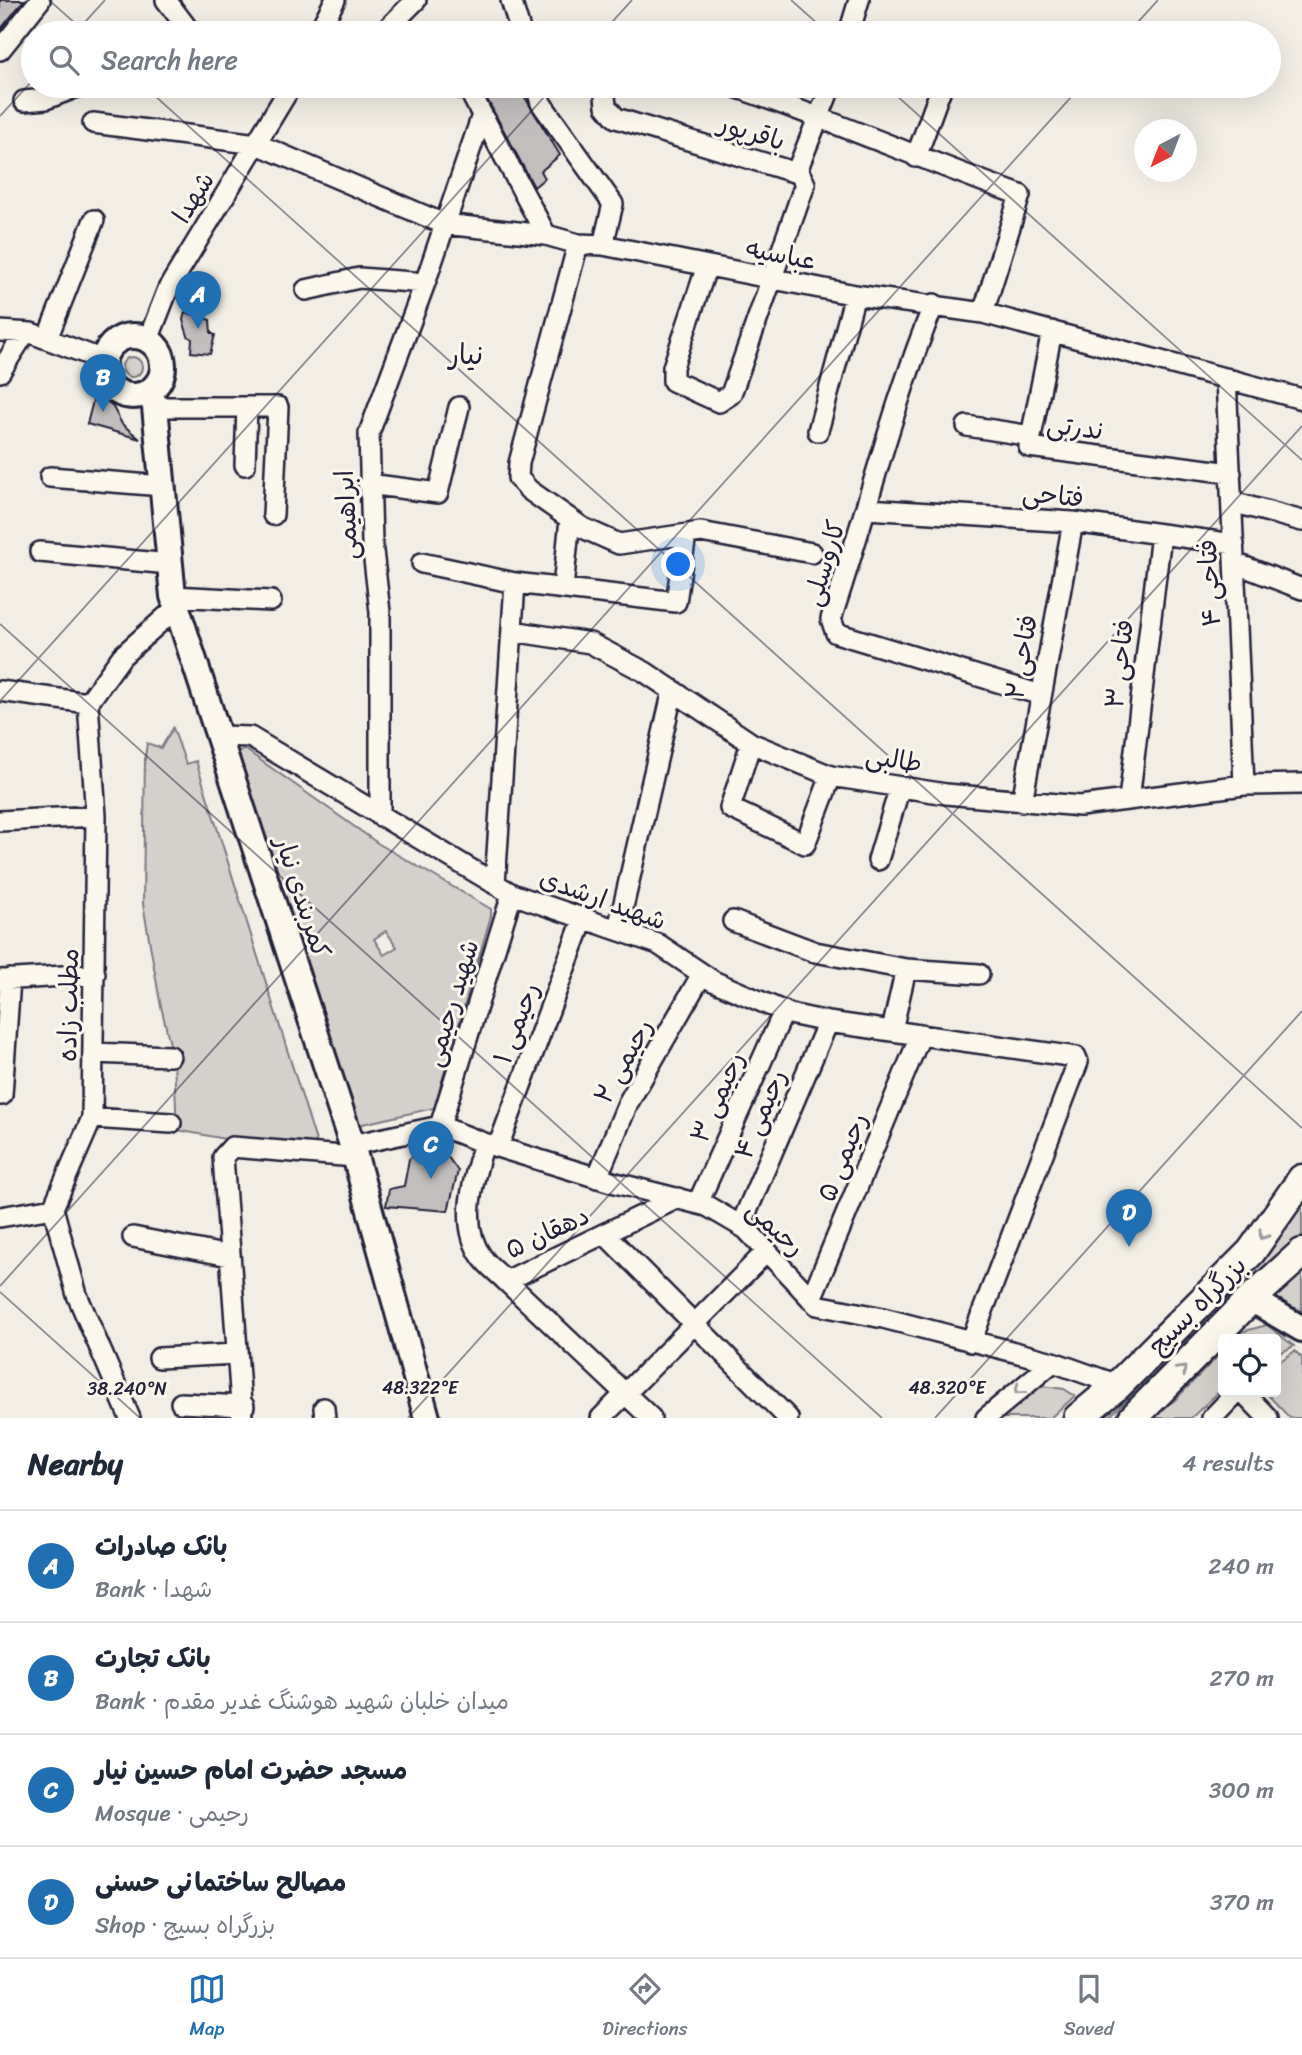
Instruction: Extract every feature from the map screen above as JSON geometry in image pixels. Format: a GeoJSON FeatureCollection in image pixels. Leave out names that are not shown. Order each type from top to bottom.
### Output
{"type":"FeatureCollection","features":[{"type":"Feature","properties":{"kind":"highway","name":"بزرگراه بسیج"},"geometry":{"type":"LineString","coordinates":[[1078,1418],[1118,1385],[1251,1252],[1302,1179]]}},
{"type":"Feature","properties":{"kind":"highway","name":"بزرگراه بسیج"},"geometry":{"type":"LineString","coordinates":[[1133,1418],[1251,1299],[1302,1253]]}},
{"type":"Feature","properties":{"kind":"main road"},"geometry":{"type":"LineString","coordinates":[[129,335],[148,340],[159,351],[163,365],[152,399],[121,393],[106,380],[103,360],[106,351],[120,338],[129,335]]}},
{"type":"Feature","properties":{"kind":"main road","name":"کمربندی نیار"},"geometry":{"type":"LineString","coordinates":[[152,399],[175,601],[354,1151],[427,1418]]}},
{"type":"Feature","properties":{"kind":"main road"},"geometry":{"type":"LineString","coordinates":[[1251,1299],[1302,1329]]}},
{"type":"Feature","properties":{"kind":"street"},"geometry":{"type":"LineString","coordinates":[[23,21],[40,0]]}},
{"type":"Feature","properties":{"kind":"street"},"geometry":{"type":"LineString","coordinates":[[166,0],[182,21]]}},
{"type":"Feature","properties":{"kind":"street"},"geometry":{"type":"LineString","coordinates":[[324,21],[335,0]]}},
{"type":"Feature","properties":{"kind":"street"},"geometry":{"type":"LineString","coordinates":[[395,21],[416,0]]}},
{"type":"Feature","properties":{"kind":"street"},"geometry":{"type":"LineString","coordinates":[[511,0],[517,21]]}},
{"type":"Feature","properties":{"kind":"street"},"geometry":{"type":"LineString","coordinates":[[853,21],[859,0]]}},
{"type":"Feature","properties":{"kind":"street"},"geometry":{"type":"LineString","coordinates":[[0,50],[21,24]]}},
{"type":"Feature","properties":{"kind":"street"},"geometry":{"type":"LineString","coordinates":[[24,101],[49,98]]}},
{"type":"Feature","properties":{"kind":"street","name":"شهدا"},"geometry":{"type":"LineString","coordinates":[[148,340],[168,289],[284,98]]}},
{"type":"Feature","properties":{"kind":"street"},"geometry":{"type":"LineString","coordinates":[[473,98],[546,235]]}},
{"type":"Feature","properties":{"kind":"street"},"geometry":{"type":"LineString","coordinates":[[540,98],[613,204],[603,245]]}},
{"type":"Feature","properties":{"kind":"street","name":"باقرپور"},"geometry":{"type":"LineString","coordinates":[[605,98],[606,106],[616,118],[796,173],[805,184],[804,194],[771,278],[731,394],[719,402],[673,382],[673,367],[706,266]]}},
{"type":"Feature","properties":{"kind":"street"},"geometry":{"type":"LineString","coordinates":[[767,98],[820,116],[916,157],[1020,195],[983,313]]}},
{"type":"Feature","properties":{"kind":"street"},"geometry":{"type":"LineString","coordinates":[[796,173],[827,98]]}},
{"type":"Feature","properties":{"kind":"street"},"geometry":{"type":"LineString","coordinates":[[916,157],[938,98]]}},
{"type":"Feature","properties":{"kind":"street","name":"ابراهیمی"},"geometry":{"type":"LineString","coordinates":[[380,816],[380,612],[368,484],[369,433],[425,284],[481,118]]}},
{"type":"Feature","properties":{"kind":"street","name":"عباسیه"},"geometry":{"type":"LineString","coordinates":[[93,123],[257,144],[444,224],[546,235],[578,244],[603,245],[855,295],[983,313],[1302,399]]}},
{"type":"Feature","properties":{"kind":"street"},"geometry":{"type":"LineString","coordinates":[[47,339],[94,220]]}},
{"type":"Feature","properties":{"kind":"street"},"geometry":{"type":"LineString","coordinates":[[578,244],[519,463],[518,478],[529,490],[570,519],[619,544],[701,533],[812,553]]}},
{"type":"Feature","properties":{"kind":"street"},"geometry":{"type":"LineString","coordinates":[[306,290],[359,278],[425,284]]}},
{"type":"Feature","properties":{"kind":"street"},"geometry":{"type":"LineString","coordinates":[[818,431],[855,295]]}},
{"type":"Feature","properties":{"kind":"street","name":"کاروسلی"},"geometry":{"type":"LineString","coordinates":[[934,304],[909,364],[831,620],[836,633],[1041,695]]}},
{"type":"Feature","properties":{"kind":"street"},"geometry":{"type":"LineString","coordinates":[[0,331],[25,333],[47,339],[103,360]]}},
{"type":"Feature","properties":{"kind":"street","name":"ندرتی"},"geometry":{"type":"LineString","coordinates":[[1052,331],[1031,436],[1031,448],[1231,473]]}},
{"type":"Feature","properties":{"kind":"street"},"geometry":{"type":"LineString","coordinates":[[0,372],[25,333]]}},
{"type":"Feature","properties":{"kind":"street","name":"فتاحی ۴"},"geometry":{"type":"LineString","coordinates":[[1226,378],[1244,785]]}},
{"type":"Feature","properties":{"kind":"street"},"geometry":{"type":"LineString","coordinates":[[152,399],[278,407],[273,515]]}},
{"type":"Feature","properties":{"kind":"street"},"geometry":{"type":"LineString","coordinates":[[245,465],[247,407]]}},
{"type":"Feature","properties":{"kind":"street"},"geometry":{"type":"LineString","coordinates":[[368,484],[438,493],[459,407]]}},
{"type":"Feature","properties":{"kind":"street"},"geometry":{"type":"LineString","coordinates":[[967,426],[1031,436]]}},
{"type":"Feature","properties":{"kind":"street"},"geometry":{"type":"LineString","coordinates":[[50,477],[163,486]]}},
{"type":"Feature","properties":{"kind":"street"},"geometry":{"type":"LineString","coordinates":[[1232,502],[1302,521]]}},
{"type":"Feature","properties":{"kind":"street","name":"فتاحی"},"geometry":{"type":"LineString","coordinates":[[867,509],[1073,522],[1161,534],[1234,553],[1302,589]]}},
{"type":"Feature","properties":{"kind":"street"},"geometry":{"type":"LineString","coordinates":[[563,588],[570,519]]}},
{"type":"Feature","properties":{"kind":"street","name":"فتاحی ۲"},"geometry":{"type":"LineString","coordinates":[[1022,802],[1073,522]]}},
{"type":"Feature","properties":{"kind":"street","name":"فتاحی ۳"},"geometry":{"type":"LineString","coordinates":[[1129,800],[1161,534]]}},
{"type":"Feature","properties":{"kind":"street"},"geometry":{"type":"LineString","coordinates":[[422,563],[515,583],[676,602],[686,535]]}},
{"type":"Feature","properties":{"kind":"street"},"geometry":{"type":"LineString","coordinates":[[40,552],[170,564]]}},
{"type":"Feature","properties":{"kind":"street","name":"شهید رحیمی"},"geometry":{"type":"LineString","coordinates":[[440,1126],[503,889],[515,583]]}},
{"type":"Feature","properties":{"kind":"street"},"geometry":{"type":"LineString","coordinates":[[0,691],[88,702],[122,656],[175,601],[271,601]]}},
{"type":"Feature","properties":{"kind":"street","name":"طالبی"},"geometry":{"type":"LineString","coordinates":[[512,632],[590,643],[673,690],[751,743],[831,776],[1022,802],[1080,806],[1244,785],[1302,784]]}},
{"type":"Feature","properties":{"kind":"street"},"geometry":{"type":"LineString","coordinates":[[618,929],[673,690]]}},
{"type":"Feature","properties":{"kind":"street","name":"مطلب زاده"},"geometry":{"type":"LineString","coordinates":[[53,1208],[92,1118],[96,816],[88,702]]}},
{"type":"Feature","properties":{"kind":"street","name":"شهید ارشدی"},"geometry":{"type":"LineString","coordinates":[[219,736],[250,737],[503,889],[658,944],[702,974],[784,1011],[828,1023],[1076,1057],[1078,1062],[971,1342]]}},
{"type":"Feature","properties":{"kind":"street"},"geometry":{"type":"LineString","coordinates":[[751,743],[730,808],[805,844],[831,776]]}},
{"type":"Feature","properties":{"kind":"street"},"geometry":{"type":"LineString","coordinates":[[878,860],[900,787]]}},
{"type":"Feature","properties":{"kind":"street"},"geometry":{"type":"LineString","coordinates":[[0,821],[96,816]]}},
{"type":"Feature","properties":{"kind":"street","name":"رحیمی ۱"},"geometry":{"type":"LineString","coordinates":[[506,1281],[482,1257],[472,1238],[472,1186],[584,918]]}},
{"type":"Feature","properties":{"kind":"street"},"geometry":{"type":"LineString","coordinates":[[733,921],[815,951],[906,968],[979,974]]}},
{"type":"Feature","properties":{"kind":"street"},"geometry":{"type":"LineString","coordinates":[[892,1030],[906,968]]}},
{"type":"Feature","properties":{"kind":"street"},"geometry":{"type":"LineString","coordinates":[[0,1095],[5,980],[95,974]]}},
{"type":"Feature","properties":{"kind":"street","name":"رحیمی ۲"},"geometry":{"type":"LineString","coordinates":[[597,1178],[628,1103],[702,974]]}},
{"type":"Feature","properties":{"kind":"street","name":"رحیمی ۳"},"geometry":{"type":"LineString","coordinates":[[698,1203],[784,1011]]}},
{"type":"Feature","properties":{"kind":"street","name":"رحیمی ۴"},"geometry":{"type":"LineString","coordinates":[[741,1225],[828,1023]]}},
{"type":"Feature","properties":{"kind":"street","name":"رحیمی ۵"},"geometry":{"type":"LineString","coordinates":[[811,1299],[921,1034]]}},
{"type":"Feature","properties":{"kind":"street"},"geometry":{"type":"LineString","coordinates":[[93,1053],[170,1056]]}},
{"type":"Feature","properties":{"kind":"street"},"geometry":{"type":"LineString","coordinates":[[92,1118],[171,1123]]}},
{"type":"Feature","properties":{"kind":"street"},"geometry":{"type":"LineString","coordinates":[[181,1403],[243,1412],[236,1354],[223,1157],[232,1147],[354,1151],[440,1126]]}},
{"type":"Feature","properties":{"kind":"street","name":"رحیمی"},"geometry":{"type":"LineString","coordinates":[[440,1126],[597,1178],[698,1203],[741,1225],[817,1305],[883,1318],[1053,1362],[1118,1385]]}},
{"type":"Feature","properties":{"kind":"street","name":"دهقان ۵"},"geometry":{"type":"LineString","coordinates":[[651,1418],[506,1281],[678,1198]]}},
{"type":"Feature","properties":{"kind":"street"},"geometry":{"type":"LineString","coordinates":[[0,1217],[53,1208],[77,1295],[131,1418]]}},
{"type":"Feature","properties":{"kind":"street"},"geometry":{"type":"LineString","coordinates":[[605,1234],[788,1418]]}},
{"type":"Feature","properties":{"kind":"street"},"geometry":{"type":"LineString","coordinates":[[133,1237],[229,1256]]}},
{"type":"Feature","properties":{"kind":"street"},"geometry":{"type":"LineString","coordinates":[[601,1418],[767,1251]]}},
{"type":"Feature","properties":{"kind":"street"},"geometry":{"type":"LineString","coordinates":[[159,1359],[236,1354]]}},
{"type":"Feature","properties":{"kind":"street"},"geometry":{"type":"LineString","coordinates":[[986,1418],[1053,1362]]}},
{"type":"Feature","properties":{"kind":"street"},"geometry":{"type":"LineString","coordinates":[[1212,1418],[1232,1397]]}},
{"type":"Feature","properties":{"kind":"street"},"geometry":{"type":"LineString","coordinates":[[1248,1397],[1268,1418]]}},
{"type":"Feature","properties":{"kind":"shaded area"},"geometry":{"type":"Polygon","coordinates":[[[132,357],[139,360],[142,367],[139,374],[132,377],[125,374],[122,367],[125,360],[132,357]]]}},
{"type":"Feature","properties":{"kind":"shaded area"},"geometry":{"type":"Polygon","coordinates":[[[173,728],[186,764],[196,761],[321,1157],[177,1130],[174,1061],[160,1002],[143,904],[147,743],[161,748],[173,728]]]}},
{"type":"Feature","properties":{"kind":"shaded area"},"geometry":{"type":"Polygon","coordinates":[[[246,750],[379,844],[491,909],[434,1108],[358,1125],[236,753],[246,750]],[[386,931],[374,939],[384,955],[397,947],[386,931]]]}},
{"type":"Feature","properties":{"kind":"shaded area"},"geometry":{"type":"Polygon","coordinates":[[[1302,1199],[1302,1237],[1239,1290],[1108,1418],[1095,1418],[1302,1199]]]}},
{"type":"Feature","properties":{"kind":"shaded area"},"geometry":{"type":"Polygon","coordinates":[[[1302,1272],[1302,1311],[1272,1298],[1302,1272]]]}},
{"type":"Feature","properties":{"kind":"shaded area"},"geometry":{"type":"Polygon","coordinates":[[[1267,1325],[1279,1334],[1239,1334],[1267,1325]]]}},
{"type":"Feature","properties":{"kind":"shaded area"},"geometry":{"type":"Polygon","coordinates":[[[1281,1336],[1294,1346],[1281,1352],[1281,1336]]]}},
{"type":"Feature","properties":{"kind":"shaded area"},"geometry":{"type":"Polygon","coordinates":[[[1295,1351],[1302,1358],[1302,1418],[1290,1418],[1270,1397],[1281,1397],[1281,1361],[1295,1351]]]}},
{"type":"Feature","properties":{"kind":"shaded area"},"geometry":{"type":"Polygon","coordinates":[[[1218,1356],[1218,1393],[1191,1418],[1147,1418],[1174,1401],[1218,1356]]]}},
{"type":"Feature","properties":{"kind":"shaded area"},"geometry":{"type":"Polygon","coordinates":[[[1042,1386],[1064,1389],[1075,1396],[1050,1418],[996,1418],[1017,1399],[1042,1386]]]}},
{"type":"Feature","properties":{"kind":"building"},"geometry":{"type":"Polygon","coordinates":[[[0,0],[24,0],[0,30],[0,0]]]}},
{"type":"Feature","properties":{"kind":"building"},"geometry":{"type":"Polygon","coordinates":[[[486,98],[525,98],[560,155],[541,171],[545,178],[534,187],[486,98]]]}},
{"type":"Feature","properties":{"kind":"building"},"geometry":{"type":"Polygon","coordinates":[[[185,312],[210,320],[211,333],[215,335],[210,354],[191,352],[192,339],[188,336],[183,320],[185,312]]]}},
{"type":"Feature","properties":{"kind":"building"},"geometry":{"type":"Polygon","coordinates":[[[95,393],[109,400],[122,424],[140,439],[87,424],[95,393]]]}},
{"type":"Feature","properties":{"kind":"building"},"geometry":{"type":"Polygon","coordinates":[[[420,1151],[447,1156],[458,1171],[448,1211],[386,1206],[389,1189],[404,1186],[409,1159],[420,1151]]]}},
{"type":"Feature","properties":{"kind":"place","name":"بانک صادرات"},"geometry":{"type":"Point","coordinates":[198,329]}},
{"type":"Feature","properties":{"kind":"place","name":"بانک تجارت"},"geometry":{"type":"Point","coordinates":[103,412]}},
{"type":"Feature","properties":{"kind":"place","name":"مسجد حضرت امام حسین نیار"},"geometry":{"type":"Point","coordinates":[431,1179]}},
{"type":"Feature","properties":{"kind":"place","name":"مصالح ساختمانی حسنی"},"geometry":{"type":"Point","coordinates":[1129,1247]}},
{"type":"Feature","properties":{"kind":"district","name":"نیار"},"geometry":{"type":"Point","coordinates":[466,354]}}]}
